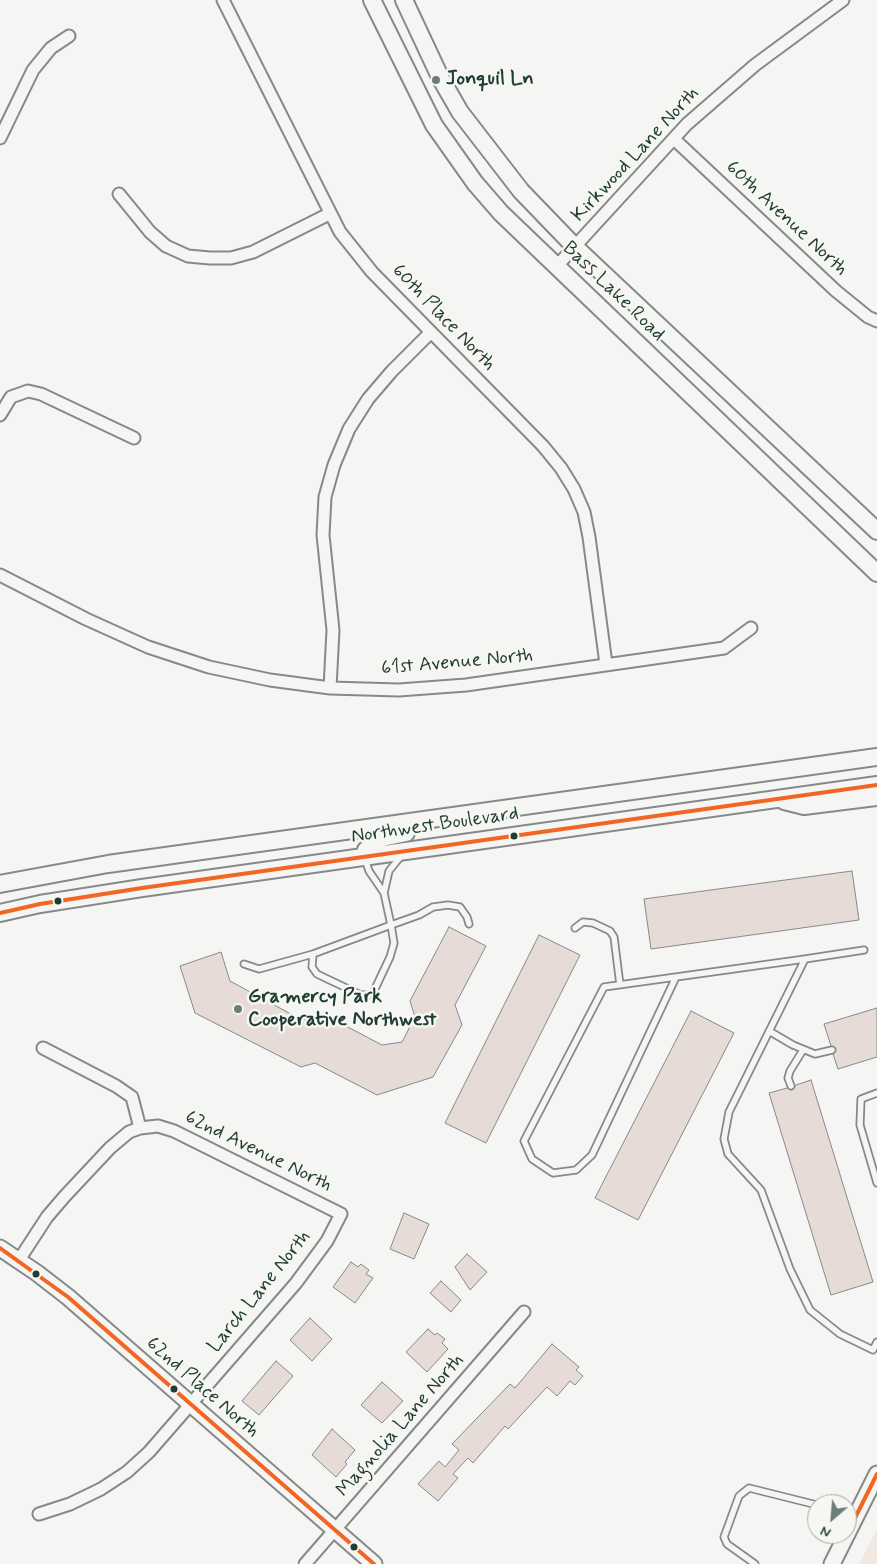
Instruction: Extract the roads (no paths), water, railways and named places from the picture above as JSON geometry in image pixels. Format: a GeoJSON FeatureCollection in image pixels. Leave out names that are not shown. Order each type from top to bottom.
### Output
{"type":"FeatureCollection","features":[{"type":"Feature","properties":{"kind":"main road","name":"Bass Lake Road"},"geometry":{"type":"LineString","coordinates":[[372,0],[434,124],[454,155],[501,213],[877,573]]}},
{"type":"Feature","properties":{"kind":"main road","name":"Bass Lake Road"},"geometry":{"type":"LineString","coordinates":[[404,0],[441,79],[476,135],[520,191],[575,247],[877,531]]}},
{"type":"Feature","properties":{"kind":"main road","name":"Northwest Boulevard"},"geometry":{"type":"LineString","coordinates":[[0,884],[126,861],[877,757]]}},
{"type":"Feature","properties":{"kind":"main road","name":"Northwest Boulevard"},"geometry":{"type":"LineString","coordinates":[[0,913],[40,904],[124,891],[877,785]]}},
{"type":"Feature","properties":{"kind":"main road"},"geometry":{"type":"LineString","coordinates":[[364,857],[369,846],[382,838],[576,811],[606,796]]}},
{"type":"Feature","properties":{"kind":"main road"},"geometry":{"type":"LineString","coordinates":[[777,799],[804,806],[877,797]]}},
{"type":"Feature","properties":{"kind":"street","name":"60th Place North"},"geometry":{"type":"LineString","coordinates":[[223,0],[329,214],[355,253],[430,333],[543,446],[561,468],[574,489],[584,512],[589,537],[606,664]]}},
{"type":"Feature","properties":{"kind":"street","name":"Kirkwood Lane North"},"geometry":{"type":"LineString","coordinates":[[556,267],[686,124],[716,98],[843,0]]}},
{"type":"Feature","properties":{"kind":"street"},"geometry":{"type":"LineString","coordinates":[[0,138],[33,70],[51,48],[69,36]]}},
{"type":"Feature","properties":{"kind":"street","name":"60th Avenue North"},"geometry":{"type":"LineString","coordinates":[[674,139],[836,291],[868,317],[877,321]]}},
{"type":"Feature","properties":{"kind":"street"},"geometry":{"type":"LineString","coordinates":[[118,194],[150,232],[166,246],[188,256],[232,258],[253,252],[329,214]]}},
{"type":"Feature","properties":{"kind":"street"},"geometry":{"type":"LineString","coordinates":[[330,688],[332,630],[323,535],[325,497],[334,465],[349,429],[368,399],[392,371],[430,333]]}},
{"type":"Feature","properties":{"kind":"street"},"geometry":{"type":"LineString","coordinates":[[0,415],[11,397],[28,391],[41,394],[134,438]]}},
{"type":"Feature","properties":{"kind":"street","name":"61st Avenue North"},"geometry":{"type":"LineString","coordinates":[[0,576],[86,620],[148,647],[209,667],[270,680],[330,688],[398,690],[456,686],[724,648],[751,628]]}},
{"type":"Feature","properties":{"kind":"street"},"geometry":{"type":"LineString","coordinates":[[19,1260],[41,1225],[65,1196],[115,1143],[129,1132],[140,1128],[132,1097],[116,1086],[43,1048]]}},
{"type":"Feature","properties":{"kind":"street","name":"62nd Avenue North"},"geometry":{"type":"LineString","coordinates":[[140,1128],[158,1126],[174,1131],[342,1214]]}},
{"type":"Feature","properties":{"kind":"street","name":"Larch Lane North"},"geometry":{"type":"LineString","coordinates":[[39,1514],[70,1504],[101,1489],[127,1472],[149,1452],[296,1283],[327,1241],[342,1214]]}},
{"type":"Feature","properties":{"kind":"street","name":"62nd Place North"},"geometry":{"type":"LineString","coordinates":[[0,1248],[68,1297],[374,1564]]}},
{"type":"Feature","properties":{"kind":"street","name":"Magnolia Lane North"},"geometry":{"type":"LineString","coordinates":[[305,1564],[524,1312]]}},
{"type":"Feature","properties":{"kind":"street"},"geometry":{"type":"LineString","coordinates":[[857,1507],[877,1474]]}},
{"type":"Feature","properties":{"kind":"street"},"geometry":{"type":"LineString","coordinates":[[834,1563],[843,1544]]}},
{"type":"Feature","properties":{"kind":"lane"},"geometry":{"type":"LineString","coordinates":[[384,894],[389,871],[398,858],[408,851]]}},
{"type":"Feature","properties":{"kind":"lane"},"geometry":{"type":"LineString","coordinates":[[312,954],[312,967],[317,974],[361,995],[374,993],[394,943],[384,894],[369,870],[364,857]]}},
{"type":"Feature","properties":{"kind":"lane"},"geometry":{"type":"LineString","coordinates":[[244,964],[259,970],[312,954],[419,915],[433,907],[448,905],[460,908],[468,917],[469,924]]}},
{"type":"Feature","properties":{"kind":"lane"},"geometry":{"type":"LineString","coordinates":[[576,928],[583,922],[593,923],[610,931],[614,937],[620,985]]}},
{"type":"Feature","properties":{"kind":"lane"},"geometry":{"type":"LineString","coordinates":[[676,977],[592,1156],[576,1170],[553,1173],[532,1159],[524,1141],[604,987],[864,950]]}},
{"type":"Feature","properties":{"kind":"lane"},"geometry":{"type":"LineString","coordinates":[[805,959],[729,1112],[724,1139],[728,1154],[761,1190],[790,1269],[810,1310],[840,1334],[875,1351],[877,1342]]}},
{"type":"Feature","properties":{"kind":"lane"},"geometry":{"type":"LineString","coordinates":[[770,1031],[815,1054],[832,1050]]}},
{"type":"Feature","properties":{"kind":"lane"},"geometry":{"type":"LineString","coordinates":[[791,1086],[788,1078],[790,1071],[804,1050]]}},
{"type":"Feature","properties":{"kind":"lane"},"geometry":{"type":"LineString","coordinates":[[877,1093],[861,1099],[860,1125],[877,1182]]}},
{"type":"Feature","properties":{"kind":"lane"},"geometry":{"type":"LineString","coordinates":[[755,1564],[727,1544],[724,1537],[740,1496],[749,1488],[807,1502]]}},
{"type":"Feature","properties":{"kind":"place","name":"Jonquil Ln"},"geometry":{"type":"Point","coordinates":[436,80]}},
{"type":"Feature","properties":{"kind":"place","name":"Gramercy Park Cooperative Northwest"},"geometry":{"type":"Point","coordinates":[238,1009]}}]}
